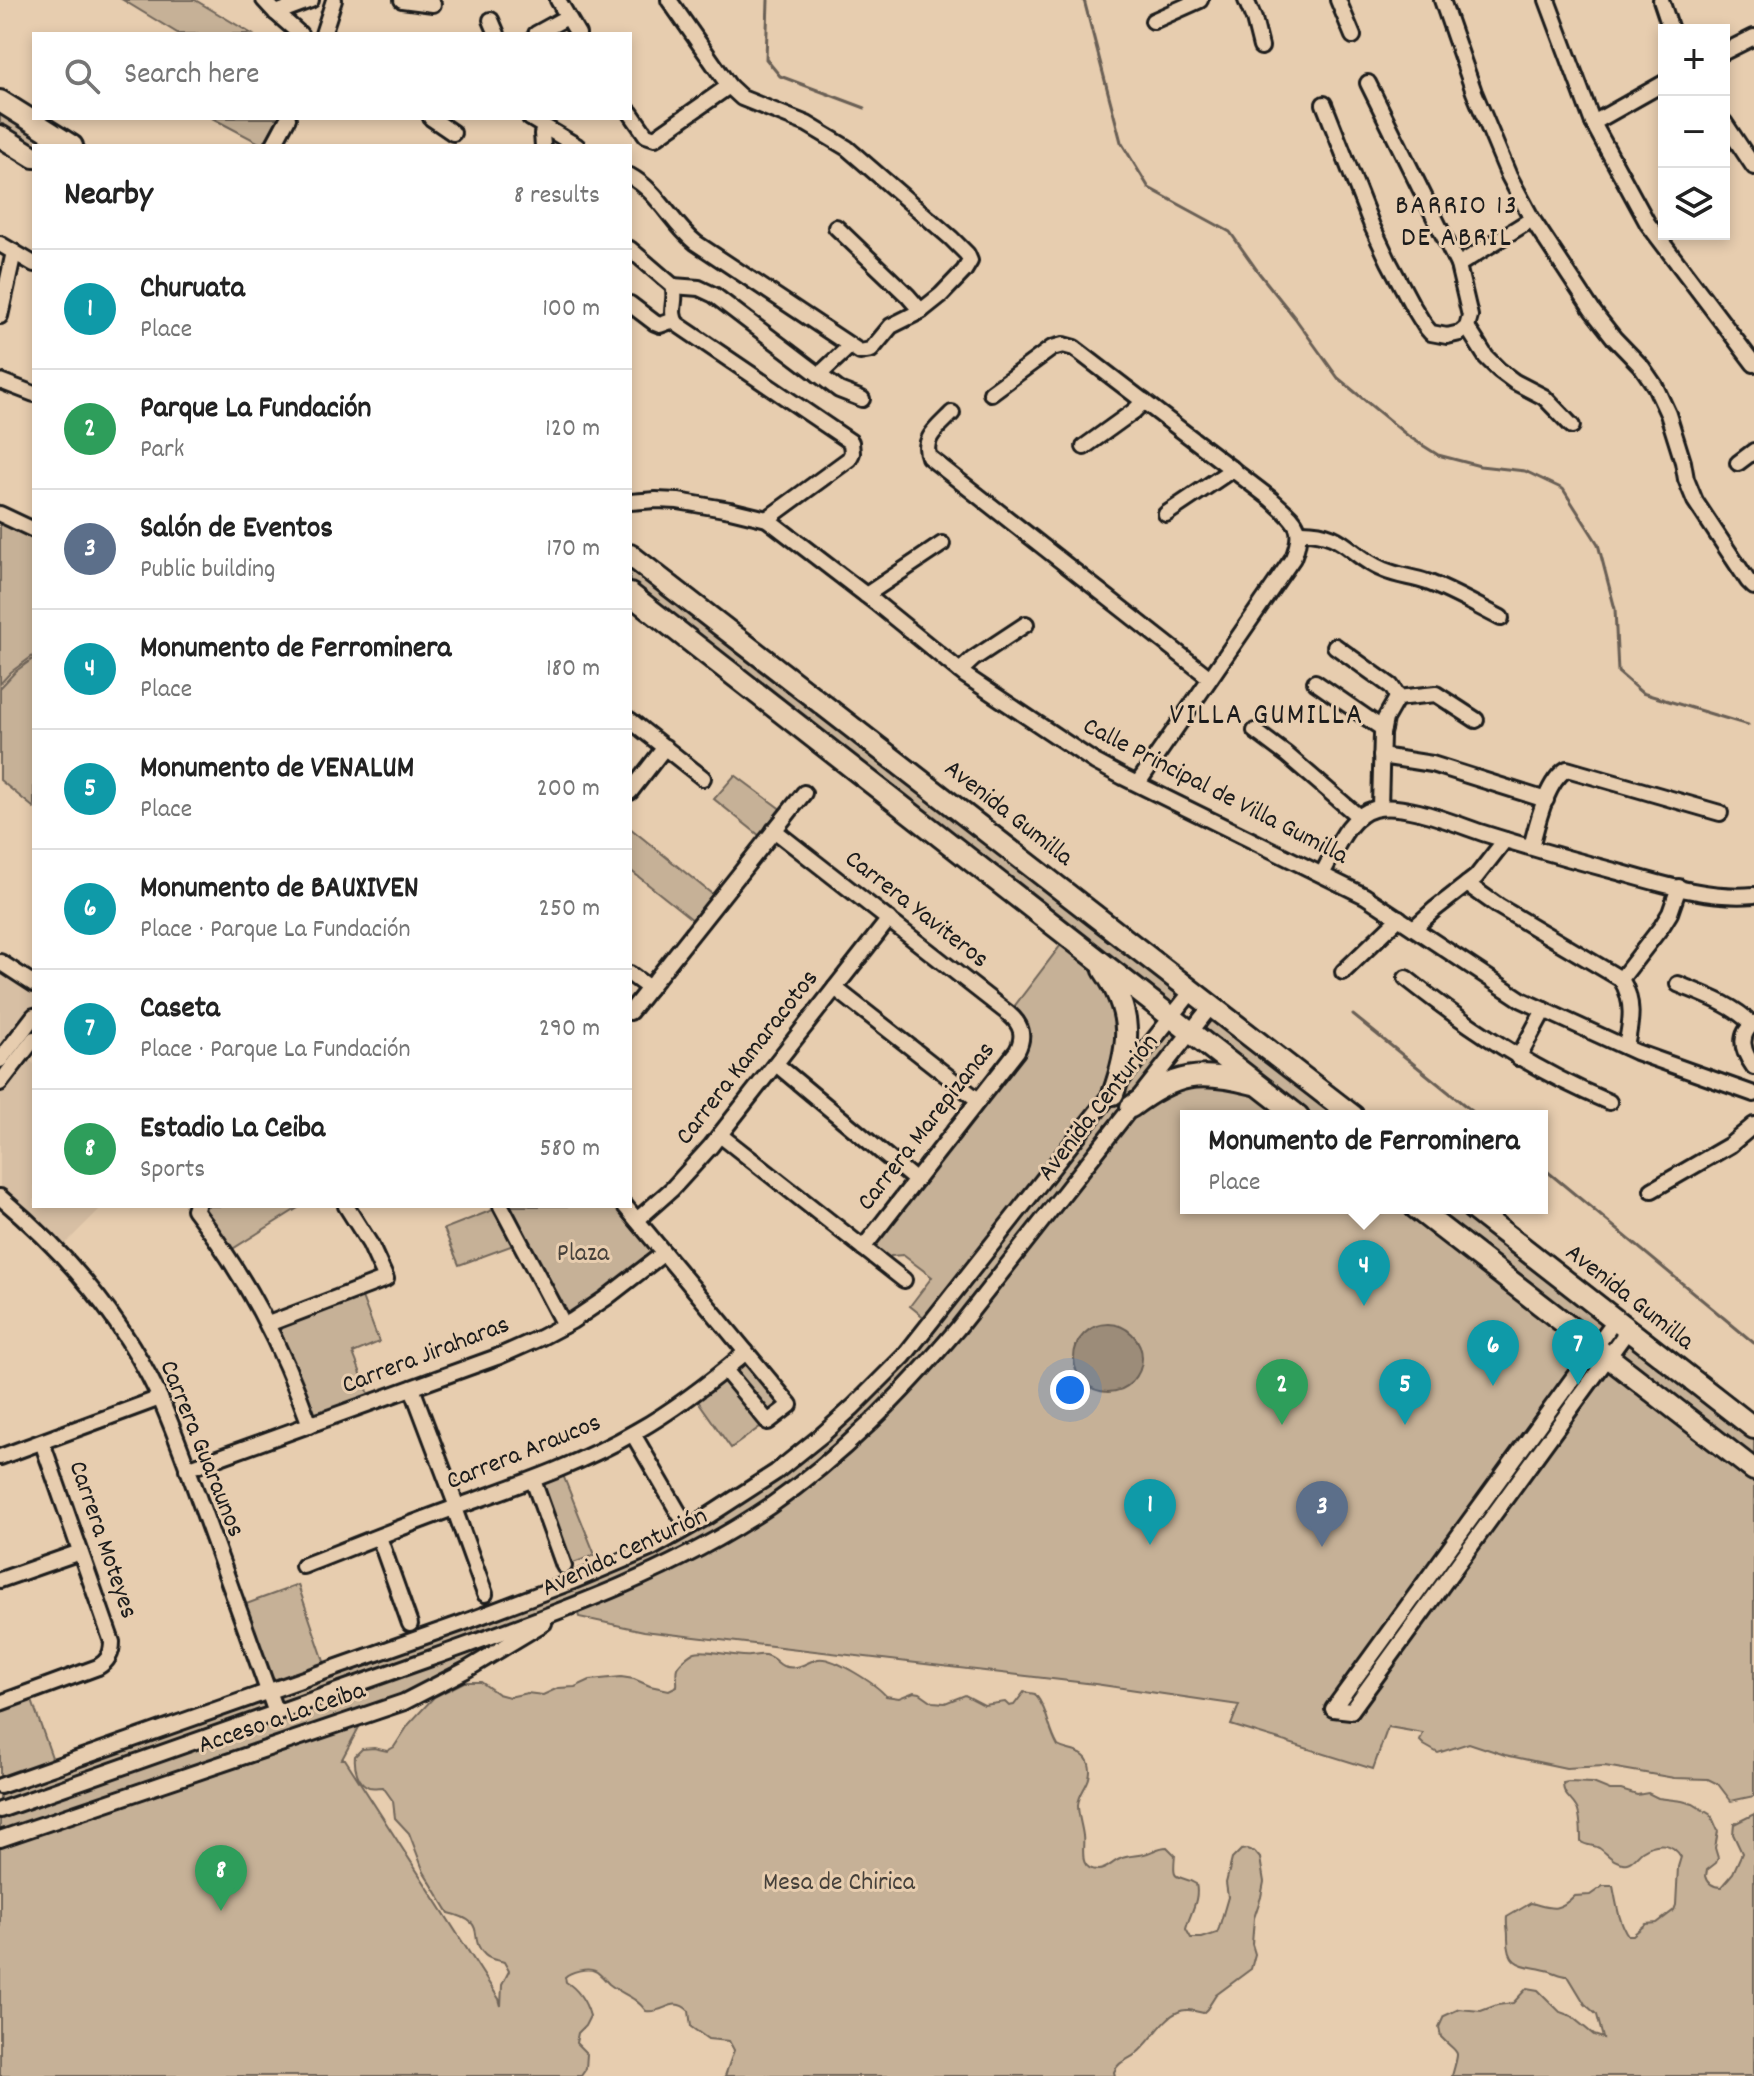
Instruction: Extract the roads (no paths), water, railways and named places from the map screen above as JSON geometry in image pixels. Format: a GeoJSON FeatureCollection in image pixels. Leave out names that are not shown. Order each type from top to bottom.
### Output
{"type":"FeatureCollection","features":[{"type":"Feature","properties":{"kind":"main road"},"geometry":{"type":"LineString","coordinates":[[0,101],[69,144]]}},
{"type":"Feature","properties":{"kind":"main road"},"geometry":{"type":"LineString","coordinates":[[0,136],[32,156]]}},
{"type":"Feature","properties":{"kind":"main road","name":"Avenida Gumilla"},"geometry":{"type":"LineString","coordinates":[[632,557],[1345,1110]]}},
{"type":"Feature","properties":{"kind":"main road"},"geometry":{"type":"LineString","coordinates":[[632,596],[1290,1110]]}},
{"type":"Feature","properties":{"kind":"main road"},"geometry":{"type":"LineString","coordinates":[[1094,957],[1119,995],[1127,1027],[1124,1062],[1113,1094]]}},
{"type":"Feature","properties":{"kind":"main road"},"geometry":{"type":"LineString","coordinates":[[1131,1107],[1159,1088],[1192,1076],[1214,1076],[1260,1086]]}},
{"type":"Feature","properties":{"kind":"main road"},"geometry":{"type":"LineString","coordinates":[[1424,1214],[1754,1470]]}},
{"type":"Feature","properties":{"kind":"main road","name":"Avenida Gumilla"},"geometry":{"type":"LineString","coordinates":[[1480,1214],[1754,1428]]}},
{"type":"Feature","properties":{"kind":"street"},"geometry":{"type":"LineString","coordinates":[[264,0],[298,32]]}},
{"type":"Feature","properties":{"kind":"street"},"geometry":{"type":"LineString","coordinates":[[276,13],[311,0]]}},
{"type":"Feature","properties":{"kind":"street"},"geometry":{"type":"LineString","coordinates":[[324,32],[334,0]]}},
{"type":"Feature","properties":{"kind":"street"},"geometry":{"type":"LineString","coordinates":[[402,0],[433,4]]}},
{"type":"Feature","properties":{"kind":"street"},"geometry":{"type":"LineString","coordinates":[[558,0],[577,32]]}},
{"type":"Feature","properties":{"kind":"street"},"geometry":{"type":"LineString","coordinates":[[632,177],[649,189],[679,228],[696,243],[860,352],[871,350],[891,326],[921,311],[941,295],[970,261],[951,238],[847,148],[807,124],[742,98],[729,86],[669,0]]}},
{"type":"Feature","properties":{"kind":"street"},"geometry":{"type":"LineString","coordinates":[[1153,21],[1200,0]]}},
{"type":"Feature","properties":{"kind":"street"},"geometry":{"type":"LineString","coordinates":[[1246,0],[1261,47]]}},
{"type":"Feature","properties":{"kind":"street"},"geometry":{"type":"LineString","coordinates":[[1338,0],[1353,36]]}},
{"type":"Feature","properties":{"kind":"street"},"geometry":{"type":"LineString","coordinates":[[1442,0],[1509,176],[1532,219],[1597,317],[1655,386],[1668,414],[1695,501],[1754,587]]}},
{"type":"Feature","properties":{"kind":"street"},"geometry":{"type":"LineString","coordinates":[[1547,0],[1593,123],[1648,224],[1754,364]]}},
{"type":"Feature","properties":{"kind":"street"},"geometry":{"type":"LineString","coordinates":[[1661,0],[1669,24]]}},
{"type":"Feature","properties":{"kind":"street"},"geometry":{"type":"LineString","coordinates":[[540,32],[567,17]]}},
{"type":"Feature","properties":{"kind":"street"},"geometry":{"type":"LineString","coordinates":[[1730,49],[1754,37]]}},
{"type":"Feature","properties":{"kind":"street"},"geometry":{"type":"LineString","coordinates":[[1324,104],[1389,262],[1418,315],[1428,330],[1441,336],[1456,335],[1467,327],[1470,316],[1458,265],[1368,83]]}},
{"type":"Feature","properties":{"kind":"street"},"geometry":{"type":"LineString","coordinates":[[632,115],[646,135],[655,138],[729,86]]}},
{"type":"Feature","properties":{"kind":"street"},"geometry":{"type":"LineString","coordinates":[[1593,123],[1658,86]]}},
{"type":"Feature","properties":{"kind":"street"},"geometry":{"type":"LineString","coordinates":[[274,144],[287,120]]}},
{"type":"Feature","properties":{"kind":"street"},"geometry":{"type":"LineString","coordinates":[[434,120],[453,133]]}},
{"type":"Feature","properties":{"kind":"street"},"geometry":{"type":"LineString","coordinates":[[533,120],[574,144]]}},
{"type":"Feature","properties":{"kind":"street"},"geometry":{"type":"LineString","coordinates":[[543,144],[544,127]]}},
{"type":"Feature","properties":{"kind":"street"},"geometry":{"type":"LineString","coordinates":[[1730,131],[1754,167]]}},
{"type":"Feature","properties":{"kind":"street"},"geometry":{"type":"LineString","coordinates":[[1458,265],[1532,219]]}},
{"type":"Feature","properties":{"kind":"street"},"geometry":{"type":"LineString","coordinates":[[836,227],[921,311]]}},
{"type":"Feature","properties":{"kind":"street"},"geometry":{"type":"LineString","coordinates":[[0,244],[32,263]]}},
{"type":"Feature","properties":{"kind":"street"},"geometry":{"type":"LineString","coordinates":[[632,251],[673,286],[674,320],[690,334],[842,435],[852,446],[849,459],[767,519]]}},
{"type":"Feature","properties":{"kind":"street"},"geometry":{"type":"LineString","coordinates":[[0,316],[14,252]]}},
{"type":"Feature","properties":{"kind":"street"},"geometry":{"type":"LineString","coordinates":[[673,286],[699,288],[714,295],[839,390],[862,399]]}},
{"type":"Feature","properties":{"kind":"street"},"geometry":{"type":"LineString","coordinates":[[632,306],[660,325],[674,320]]}},
{"type":"Feature","properties":{"kind":"street"},"geometry":{"type":"LineString","coordinates":[[1467,327],[1480,349],[1499,370],[1544,397],[1572,426]]}},
{"type":"Feature","properties":{"kind":"street"},"geometry":{"type":"LineString","coordinates":[[991,393],[1052,348],[1063,345],[1074,348],[1233,469],[1293,519],[1300,532],[1293,558],[1138,783]]}},
{"type":"Feature","properties":{"kind":"street"},"geometry":{"type":"LineString","coordinates":[[819,375],[850,346]]}},
{"type":"Feature","properties":{"kind":"street"},"geometry":{"type":"LineString","coordinates":[[0,381],[32,393]]}},
{"type":"Feature","properties":{"kind":"street"},"geometry":{"type":"LineString","coordinates":[[1084,447],[1144,401]]}},
{"type":"Feature","properties":{"kind":"street"},"geometry":{"type":"LineString","coordinates":[[952,413],[927,440],[929,457],[1210,678]]}},
{"type":"Feature","properties":{"kind":"street"},"geometry":{"type":"LineString","coordinates":[[1738,463],[1754,451]]}},
{"type":"Feature","properties":{"kind":"street"},"geometry":{"type":"LineString","coordinates":[[1166,514],[1233,469]]}},
{"type":"Feature","properties":{"kind":"street","name":"Calle Principal de Villa Gumilla"},"geometry":{"type":"LineString","coordinates":[[632,502],[678,501],[767,519],[960,671],[1095,762],[1365,896],[1522,1000],[1626,1047],[1754,1094]]}},
{"type":"Feature","properties":{"kind":"street"},"geometry":{"type":"LineString","coordinates":[[0,514],[31,523]]}},
{"type":"Feature","properties":{"kind":"street"},"geometry":{"type":"LineString","coordinates":[[1300,532],[1322,533],[1335,538],[1376,567],[1427,582],[1501,618]]}},
{"type":"Feature","properties":{"kind":"street"},"geometry":{"type":"LineString","coordinates":[[866,595],[942,544]]}},
{"type":"Feature","properties":{"kind":"street"},"geometry":{"type":"LineString","coordinates":[[960,671],[1026,624]]}},
{"type":"Feature","properties":{"kind":"street"},"geometry":{"type":"LineString","coordinates":[[1335,646],[1391,686],[1397,698],[1383,729],[1380,807]]}},
{"type":"Feature","properties":{"kind":"street"},"geometry":{"type":"LineString","coordinates":[[1315,682],[1383,729]]}},
{"type":"Feature","properties":{"kind":"street"},"geometry":{"type":"LineString","coordinates":[[1397,698],[1436,694],[1476,720]]}},
{"type":"Feature","properties":{"kind":"street"},"geometry":{"type":"LineString","coordinates":[[632,722],[703,778]]}},
{"type":"Feature","properties":{"kind":"street"},"geometry":{"type":"LineString","coordinates":[[1255,731],[1311,774],[1359,817]]}},
{"type":"Feature","properties":{"kind":"street"},"geometry":{"type":"LineString","coordinates":[[632,789],[665,747]]}},
{"type":"Feature","properties":{"kind":"street"},"geometry":{"type":"LineString","coordinates":[[1381,756],[1432,764],[1546,800]]}},
{"type":"Feature","properties":{"kind":"street"},"geometry":{"type":"LineString","coordinates":[[1531,847],[1546,800],[1559,775],[1570,769],[1720,813]]}},
{"type":"Feature","properties":{"kind":"street"},"geometry":{"type":"LineString","coordinates":[[632,1009],[804,793]]}},
{"type":"Feature","properties":{"kind":"street"},"geometry":{"type":"LineString","coordinates":[[1322,874],[1359,817],[1380,807],[1390,806],[1679,887],[1740,897],[1754,895]]}},
{"type":"Feature","properties":{"kind":"street","name":"Carrera Yaviteros"},"geometry":{"type":"LineString","coordinates":[[774,830],[1009,1014],[1023,1034]]}},
{"type":"Feature","properties":{"kind":"street"},"geometry":{"type":"LineString","coordinates":[[1414,928],[1488,864],[1505,840]]}},
{"type":"Feature","properties":{"kind":"street"},"geometry":{"type":"LineString","coordinates":[[1467,884],[1621,979],[1630,995],[1632,1009],[1626,1047]]}},
{"type":"Feature","properties":{"kind":"street"},"geometry":{"type":"LineString","coordinates":[[1621,979],[1662,926],[1679,887]]}},
{"type":"Feature","properties":{"kind":"street"},"geometry":{"type":"LineString","coordinates":[[1343,972],[1399,918]]}},
{"type":"Feature","properties":{"kind":"street","name":"Carrera Kamaracotos"},"geometry":{"type":"LineString","coordinates":[[637,1220],[672,1189],[720,1135],[889,919]]}},
{"type":"Feature","properties":{"kind":"street"},"geometry":{"type":"LineString","coordinates":[[0,962],[32,983]]}},
{"type":"Feature","properties":{"kind":"street"},"geometry":{"type":"LineString","coordinates":[[632,975],[649,988]]}},
{"type":"Feature","properties":{"kind":"street"},"geometry":{"type":"LineString","coordinates":[[1406,978],[1518,1058],[1609,1102]]}},
{"type":"Feature","properties":{"kind":"street"},"geometry":{"type":"LineString","coordinates":[[1678,984],[1732,1008],[1753,1024],[1744,1036],[1743,1047],[1754,1067]]}},
{"type":"Feature","properties":{"kind":"street"},"geometry":{"type":"LineString","coordinates":[[835,988],[978,1100]]}},
{"type":"Feature","properties":{"kind":"street","name":"Avenida Centurión"},"geometry":{"type":"LineString","coordinates":[[0,1786],[478,1617],[620,1563],[681,1533],[744,1495],[833,1426],[904,1356],[1192,991]]}},
{"type":"Feature","properties":{"kind":"street","name":"Avenida Centurión"},"geometry":{"type":"LineString","coordinates":[[0,1810],[636,1581],[770,1506],[843,1450],[907,1387],[958,1328],[1211,1006]]}},
{"type":"Feature","properties":{"kind":"street"},"geometry":{"type":"LineString","coordinates":[[1518,1058],[1544,1010]]}},
{"type":"Feature","properties":{"kind":"street"},"geometry":{"type":"LineString","coordinates":[[0,1060],[32,1019]]}},
{"type":"Feature","properties":{"kind":"street","name":"Carrera Marepizanas"},"geometry":{"type":"LineString","coordinates":[[863,1248],[1017,1051],[1023,1034]]}},
{"type":"Feature","properties":{"kind":"street"},"geometry":{"type":"LineString","coordinates":[[0,1083],[32,1042]]}},
{"type":"Feature","properties":{"kind":"street"},"geometry":{"type":"LineString","coordinates":[[776,1064],[915,1180]]}},
{"type":"Feature","properties":{"kind":"street"},"geometry":{"type":"LineString","coordinates":[[1652,1190],[1730,1145],[1754,1125]]}},
{"type":"Feature","properties":{"kind":"street"},"geometry":{"type":"LineString","coordinates":[[720,1135],[904,1280]]}},
{"type":"Feature","properties":{"kind":"street","name":"Carrera Guaraunos"},"geometry":{"type":"LineString","coordinates":[[0,1197],[51,1243],[98,1299],[140,1360],[160,1398],[276,1713]]}},
{"type":"Feature","properties":{"kind":"street"},"geometry":{"type":"LineString","coordinates":[[197,1208],[237,1269],[268,1324],[310,1425]]}},
{"type":"Feature","properties":{"kind":"street"},"geometry":{"type":"LineString","coordinates":[[268,1324],[386,1279],[370,1244],[347,1208]]}},
{"type":"Feature","properties":{"kind":"street"},"geometry":{"type":"LineString","coordinates":[[502,1208],[564,1325]]}},
{"type":"Feature","properties":{"kind":"street"},"geometry":{"type":"LineString","coordinates":[[627,1208],[790,1405],[768,1422],[725,1370]]}},
{"type":"Feature","properties":{"kind":"street","name":"Carrera Jiraharas"},"geometry":{"type":"LineString","coordinates":[[187,1469],[517,1349],[564,1325],[606,1298],[664,1253]]}},
{"type":"Feature","properties":{"kind":"street"},"geometry":{"type":"LineString","coordinates":[[1602,1352],[1351,1711],[1333,1709],[1622,1325]]}},
{"type":"Feature","properties":{"kind":"street","name":"Carrera Araucos"},"geometry":{"type":"LineString","coordinates":[[303,1566],[590,1456],[633,1434],[689,1397],[746,1352]]}},
{"type":"Feature","properties":{"kind":"street"},"geometry":{"type":"LineString","coordinates":[[412,1388],[485,1594]]}},
{"type":"Feature","properties":{"kind":"street"},"geometry":{"type":"LineString","coordinates":[[0,1457],[160,1398]]}},
{"type":"Feature","properties":{"kind":"street"},"geometry":{"type":"LineString","coordinates":[[633,1434],[680,1515]]}},
{"type":"Feature","properties":{"kind":"street","name":"Carrera Moteyes"},"geometry":{"type":"LineString","coordinates":[[0,1703],[98,1667],[110,1655],[112,1642],[42,1442]]}},
{"type":"Feature","properties":{"kind":"street"},"geometry":{"type":"LineString","coordinates":[[533,1480],[564,1566]]}},
{"type":"Feature","properties":{"kind":"street"},"geometry":{"type":"LineString","coordinates":[[379,1537],[410,1624]]}},
{"type":"Feature","properties":{"kind":"street"},"geometry":{"type":"LineString","coordinates":[[0,1580],[80,1552]]}},
{"type":"Feature","properties":{"kind":"street","name":"Acceso a La Ceiba"},"geometry":{"type":"LineString","coordinates":[[0,1839],[404,1702],[508,1646],[564,1609]]}},
{"type":"Feature","properties":{"kind":"waterway"},"geometry":{"type":"LineString","coordinates":[[768,0],[766,59],[780,76],[865,108]]}},
{"type":"Feature","properties":{"kind":"waterway"},"geometry":{"type":"LineString","coordinates":[[1084,0],[1121,142],[1149,188],[1230,232],[1338,378],[1408,436],[1438,455],[1480,466],[1525,471],[1563,489],[1598,544],[1615,609],[1618,672],[1642,693],[1748,725]]}},
{"type":"Feature","properties":{"kind":"waterway"},"geometry":{"type":"LineString","coordinates":[[1353,1015],[1471,1110]]}},
{"type":"Feature","properties":{"kind":"waterway"},"geometry":{"type":"LineString","coordinates":[[1548,1172],[1754,1343]]}},
{"type":"Feature","properties":{"kind":"place","name":"Monumento de Ferrominera"},"geometry":{"type":"Point","coordinates":[1364,1306]}},
{"type":"Feature","properties":{"kind":"place","name":"Caseta"},"geometry":{"type":"Point","coordinates":[1578,1385]}},
{"type":"Feature","properties":{"kind":"place","name":"Monumento de BAUXIVEN"},"geometry":{"type":"Point","coordinates":[1493,1386]}},
{"type":"Feature","properties":{"kind":"place","name":"Parque La Fundación"},"geometry":{"type":"Point","coordinates":[1282,1425]}},
{"type":"Feature","properties":{"kind":"place","name":"Monumento de VENALUM"},"geometry":{"type":"Point","coordinates":[1405,1425]}},
{"type":"Feature","properties":{"kind":"place","name":"Churuata"},"geometry":{"type":"Point","coordinates":[1150,1545]}},
{"type":"Feature","properties":{"kind":"place","name":"Salón de Eventos"},"geometry":{"type":"Point","coordinates":[1322,1547]}},
{"type":"Feature","properties":{"kind":"place","name":"Estadio La Ceiba"},"geometry":{"type":"Point","coordinates":[221,1911]}},
{"type":"Feature","properties":{"kind":"district","name":"BARRIO 13 DE ABRIL"},"geometry":{"type":"Point","coordinates":[1457,224]}},
{"type":"Feature","properties":{"kind":"district","name":"VILLA GUMILLA"},"geometry":{"type":"Point","coordinates":[1267,717]}},
{"type":"Feature","properties":{"kind":"park label","name":"Plaza"},"geometry":{"type":"Point","coordinates":[583,1254]}},
{"type":"Feature","properties":{"kind":"park label","name":"Mesa de Chirica"},"geometry":{"type":"Point","coordinates":[839,1883]}}]}
